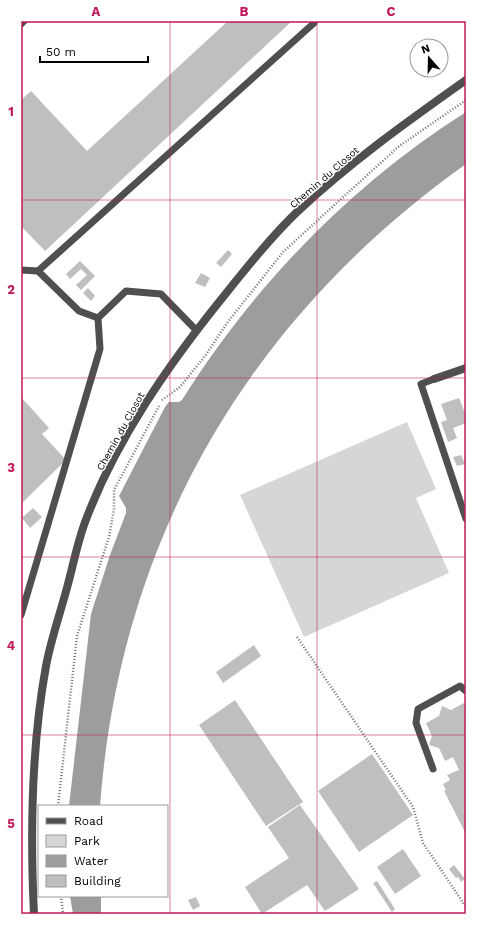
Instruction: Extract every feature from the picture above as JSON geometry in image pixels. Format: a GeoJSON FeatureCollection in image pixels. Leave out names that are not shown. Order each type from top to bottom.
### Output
{"type":"FeatureCollection","features":[{"type":"Feature","properties":{"kind":"street","name":"Chemin du Closot"},"geometry":{"type":"LineString","coordinates":[[34,914],[30,847],[34,752],[46,665],[84,526],[117,453],[158,384],[196,330],[250,264],[296,213],[353,163],[419,113],[466,80]]}},
{"type":"Feature","properties":{"kind":"street"},"geometry":{"type":"LineString","coordinates":[[434,379],[466,368]]}},
{"type":"Feature","properties":{"kind":"lane"},"geometry":{"type":"LineString","coordinates":[[21,24],[24,21]]}},
{"type":"Feature","properties":{"kind":"lane"},"geometry":{"type":"LineString","coordinates":[[38,271],[314,23],[313,21]]}},
{"type":"Feature","properties":{"kind":"lane"},"geometry":{"type":"LineString","coordinates":[[21,270],[38,271],[79,311],[98,318]]}},
{"type":"Feature","properties":{"kind":"lane"},"geometry":{"type":"LineString","coordinates":[[21,615],[100,350],[98,318],[126,291],[161,294],[196,330]]}},
{"type":"Feature","properties":{"kind":"lane"},"geometry":{"type":"LineString","coordinates":[[434,379],[421,384],[466,519]]}},
{"type":"Feature","properties":{"kind":"lane"},"geometry":{"type":"LineString","coordinates":[[433,769],[416,723],[418,710],[460,686],[466,691]]}},
{"type":"Feature","properties":{"kind":"path"},"geometry":{"type":"LineString","coordinates":[[58,805],[77,636],[109,537],[114,509],[114,490],[162,399],[180,387],[205,356],[227,323],[283,252],[398,147],[466,100]]}},
{"type":"Feature","properties":{"kind":"path"},"geometry":{"type":"LineString","coordinates":[[297,637],[413,807],[423,843],[466,907]]}},
{"type":"Feature","properties":{"kind":"path"},"geometry":{"type":"LineString","coordinates":[[61,897],[63,914]]}},
{"type":"Feature","properties":{"kind":"green space"},"geometry":{"type":"Polygon","coordinates":[[[407,422],[436,489],[416,498],[449,573],[304,637],[240,495],[407,422]]]}},
{"type":"Feature","properties":{"kind":"water"},"geometry":{"type":"Polygon","coordinates":[[[466,112],[466,164],[389,225],[320,292],[260,365],[209,443],[167,526],[135,615],[113,708],[100,805],[69,805],[91,614],[110,555],[126,513],[126,508],[119,496],[165,407],[169,402],[179,402],[182,400],[210,358],[241,317],[273,278],[308,240],[383,172],[466,112]]]}},
{"type":"Feature","properties":{"kind":"water"},"geometry":{"type":"Polygon","coordinates":[[[70,897],[101,897],[101,914],[73,914],[70,897]]]}},
{"type":"Feature","properties":{"kind":"building"},"geometry":{"type":"Polygon","coordinates":[[[228,21],[292,21],[45,251],[21,226],[21,100],[31,91],[87,151],[228,21]]]}},
{"type":"Feature","properties":{"kind":"building"},"geometry":{"type":"Polygon","coordinates":[[[228,250],[232,254],[221,267],[216,263],[228,250]]]}},
{"type":"Feature","properties":{"kind":"building"},"geometry":{"type":"Polygon","coordinates":[[[80,261],[95,276],[81,290],[76,285],[87,275],[81,269],[70,279],[66,274],[80,261]]]}},
{"type":"Feature","properties":{"kind":"building"},"geometry":{"type":"Polygon","coordinates":[[[201,273],[210,278],[205,287],[195,283],[201,273]]]}},
{"type":"Feature","properties":{"kind":"building"},"geometry":{"type":"Polygon","coordinates":[[[88,288],[95,296],[91,301],[83,293],[88,288]]]}},
{"type":"Feature","properties":{"kind":"building"},"geometry":{"type":"Polygon","coordinates":[[[21,397],[49,428],[42,434],[66,460],[21,504],[21,397]]]}},
{"type":"Feature","properties":{"kind":"building"},"geometry":{"type":"Polygon","coordinates":[[[459,398],[466,416],[466,423],[453,428],[457,438],[448,442],[441,422],[447,420],[441,404],[459,398]]]}},
{"type":"Feature","properties":{"kind":"building"},"geometry":{"type":"Polygon","coordinates":[[[461,455],[465,464],[457,466],[453,457],[461,455]]]}},
{"type":"Feature","properties":{"kind":"building"},"geometry":{"type":"Polygon","coordinates":[[[33,508],[42,517],[30,528],[22,518],[33,508]]]}},
{"type":"Feature","properties":{"kind":"building"},"geometry":{"type":"Polygon","coordinates":[[[254,645],[261,656],[223,683],[216,672],[254,645]]]}},
{"type":"Feature","properties":{"kind":"building"},"geometry":{"type":"Polygon","coordinates":[[[235,700],[303,802],[266,826],[199,725],[235,700]]]}},
{"type":"Feature","properties":{"kind":"building"},"geometry":{"type":"Polygon","coordinates":[[[464,703],[466,707],[466,834],[444,791],[446,790],[443,784],[450,780],[447,775],[459,770],[453,757],[445,761],[439,748],[429,745],[432,736],[426,723],[439,716],[442,706],[451,710],[464,703]]]}},
{"type":"Feature","properties":{"kind":"building"},"geometry":{"type":"Polygon","coordinates":[[[372,754],[413,815],[359,852],[318,791],[372,754]]]}},
{"type":"Feature","properties":{"kind":"building"},"geometry":{"type":"Polygon","coordinates":[[[300,805],[359,889],[325,911],[307,885],[262,914],[245,887],[289,858],[268,827],[300,805]]]}},
{"type":"Feature","properties":{"kind":"building"},"geometry":{"type":"Polygon","coordinates":[[[403,849],[421,876],[395,894],[377,867],[403,849]]]}},
{"type":"Feature","properties":{"kind":"building"},"geometry":{"type":"Polygon","coordinates":[[[454,865],[465,879],[461,882],[449,869],[454,865]]]}},
{"type":"Feature","properties":{"kind":"building"},"geometry":{"type":"Polygon","coordinates":[[[377,881],[395,909],[392,912],[373,883],[377,881]]]}},
{"type":"Feature","properties":{"kind":"building"},"geometry":{"type":"Polygon","coordinates":[[[196,897],[200,906],[193,910],[188,900],[196,897]]]}}]}
